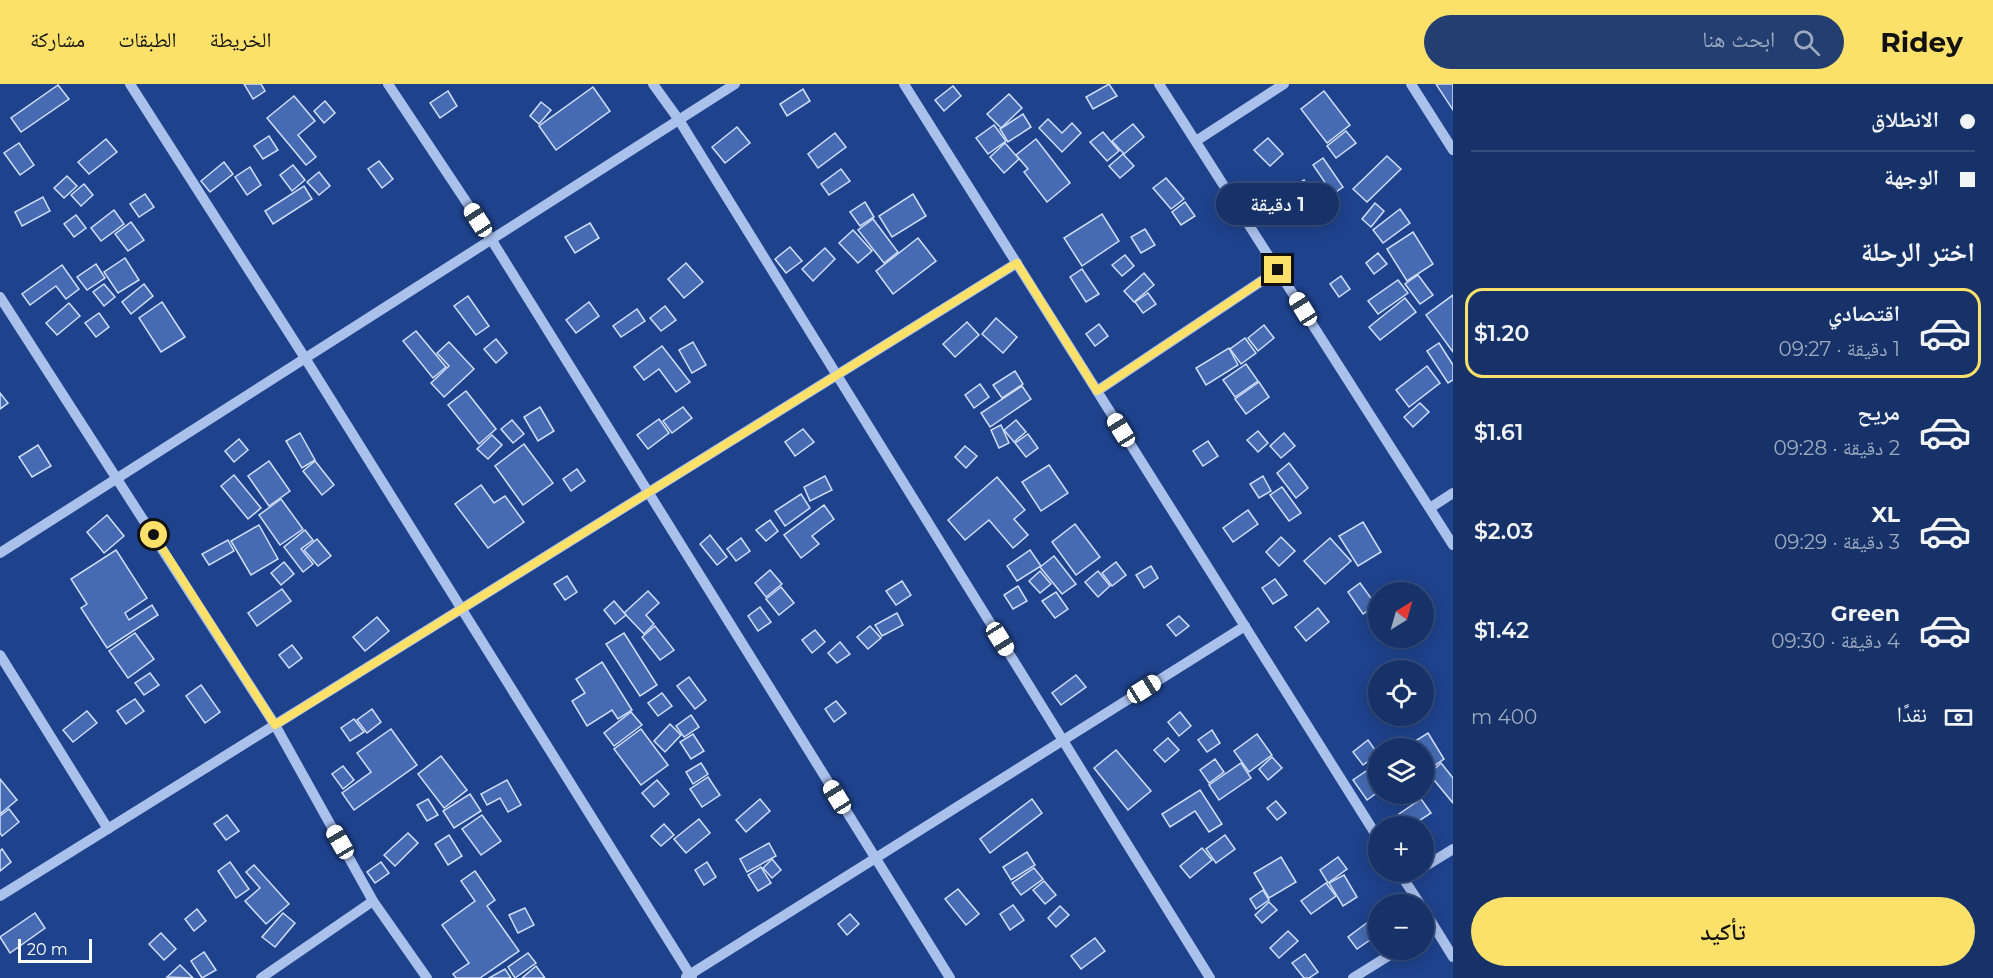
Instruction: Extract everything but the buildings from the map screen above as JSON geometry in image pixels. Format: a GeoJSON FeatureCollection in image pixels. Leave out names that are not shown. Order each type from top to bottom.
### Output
{"type":"FeatureCollection","features":[{"type":"Feature","properties":{"kind":"street"},"geometry":{"type":"LineString","coordinates":[[130,84],[305,358],[689,977],[1245,626]]}},
{"type":"Feature","properties":{"kind":"street"},"geometry":{"type":"LineString","coordinates":[[388,84],[491,239],[950,978]]}},
{"type":"Feature","properties":{"kind":"street"},"geometry":{"type":"LineString","coordinates":[[653,84],[679,120],[1210,978]]}},
{"type":"Feature","properties":{"kind":"street"},"geometry":{"type":"LineString","coordinates":[[0,553],[735,84]]}},
{"type":"Feature","properties":{"kind":"street"},"geometry":{"type":"LineString","coordinates":[[904,84],[1368,822]]}},
{"type":"Feature","properties":{"kind":"street"},"geometry":{"type":"LineString","coordinates":[[1159,84],[1453,544]]}},
{"type":"Feature","properties":{"kind":"street"},"geometry":{"type":"LineString","coordinates":[[1196,141],[1284,84]]}},
{"type":"Feature","properties":{"kind":"street"},"geometry":{"type":"LineString","coordinates":[[1411,84],[1453,150]]}},
{"type":"Feature","properties":{"kind":"street"},"geometry":{"type":"LineString","coordinates":[[0,896],[1017,263]]}},
{"type":"Feature","properties":{"kind":"street"},"geometry":{"type":"LineString","coordinates":[[1097,391],[1278,270]]}},
{"type":"Feature","properties":{"kind":"street"},"geometry":{"type":"LineString","coordinates":[[0,297],[275,725],[373,901],[427,978]]}},
{"type":"Feature","properties":{"kind":"street"},"geometry":{"type":"LineString","coordinates":[[1430,508],[1453,493]]}},
{"type":"Feature","properties":{"kind":"street"},"geometry":{"type":"LineString","coordinates":[[0,655],[108,829]]}},
{"type":"Feature","properties":{"kind":"street"},"geometry":{"type":"LineString","coordinates":[[1434,861],[1453,849]]}},
{"type":"Feature","properties":{"kind":"street"},"geometry":{"type":"LineString","coordinates":[[261,978],[373,901]]}},
{"type":"Feature","properties":{"kind":"street"},"geometry":{"type":"LineString","coordinates":[[1434,927],[1453,957]]}},
{"type":"Feature","properties":{"kind":"street"},"geometry":{"type":"LineString","coordinates":[[1353,978],[1382,960]]}},
{"type":"Feature","properties":{"kind":"route"},"geometry":{"type":"LineString","coordinates":[[154,535],[275,725],[1017,263],[1097,391],[1278,270]]}}]}
